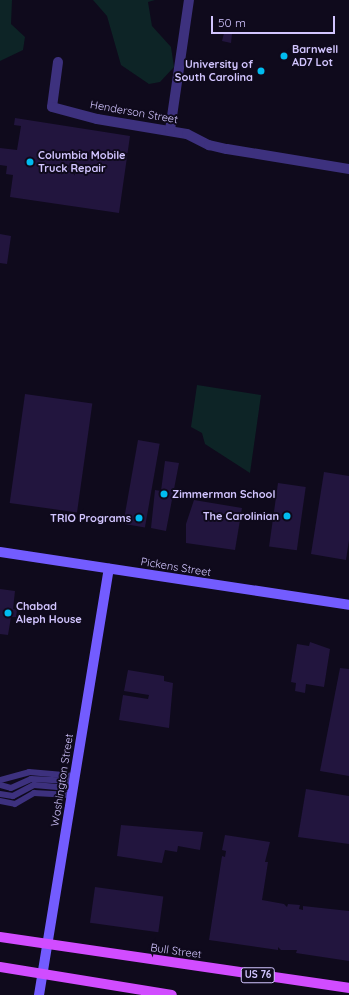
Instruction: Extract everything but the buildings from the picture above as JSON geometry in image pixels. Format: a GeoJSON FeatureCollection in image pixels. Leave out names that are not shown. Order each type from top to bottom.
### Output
{"type":"FeatureCollection","features":[{"type":"Feature","properties":{"kind":"main road","name":"Bull Street"},"geometry":{"type":"LineString","coordinates":[[0,937],[349,988]]}},
{"type":"Feature","properties":{"kind":"main road"},"geometry":{"type":"LineString","coordinates":[[0,967],[172,995]]}},
{"type":"Feature","properties":{"kind":"street"},"geometry":{"type":"LineString","coordinates":[[170,130],[189,0]]}},
{"type":"Feature","properties":{"kind":"street","name":"Henderson Street"},"geometry":{"type":"LineString","coordinates":[[58,62],[52,107],[97,119],[170,130],[221,148],[349,169]]}},
{"type":"Feature","properties":{"kind":"street","name":"Pickens Street"},"geometry":{"type":"LineString","coordinates":[[0,552],[349,605]]}},
{"type":"Feature","properties":{"kind":"street","name":"Washington Street"},"geometry":{"type":"LineString","coordinates":[[39,995],[109,569]]}},
{"type":"Feature","properties":{"kind":"lane"},"geometry":{"type":"LineString","coordinates":[[0,780],[30,772],[73,785]]}},
{"type":"Feature","properties":{"kind":"lane"},"geometry":{"type":"LineString","coordinates":[[0,785],[12,788],[31,779],[73,785]]}},
{"type":"Feature","properties":{"kind":"lane"},"geometry":{"type":"LineString","coordinates":[[0,794],[13,796],[34,785],[73,785]]}},
{"type":"Feature","properties":{"kind":"lane"},"geometry":{"type":"LineString","coordinates":[[0,801],[15,804],[34,793],[73,785]]}},
{"type":"Feature","properties":{"kind":"green space"},"geometry":{"type":"Polygon","coordinates":[[[0,0],[12,0],[11,24],[25,37],[23,50],[0,61],[0,0]]]}},
{"type":"Feature","properties":{"kind":"green space"},"geometry":{"type":"Polygon","coordinates":[[[93,0],[155,0],[148,2],[152,26],[171,47],[174,67],[160,82],[149,84],[121,65],[107,16],[93,0]]]}},
{"type":"Feature","properties":{"kind":"green space"},"geometry":{"type":"Polygon","coordinates":[[[197,385],[261,395],[250,473],[205,444],[202,433],[191,427],[197,385]]]}},
{"type":"Feature","properties":{"kind":"place","name":"Barnwell AD7 Lot"},"geometry":{"type":"Point","coordinates":[284,56]}},
{"type":"Feature","properties":{"kind":"place","name":"University of South Carolina"},"geometry":{"type":"Point","coordinates":[261,71]}},
{"type":"Feature","properties":{"kind":"place","name":"Columbia Mobile Truck Repair"},"geometry":{"type":"Point","coordinates":[30,162]}},
{"type":"Feature","properties":{"kind":"place","name":"Zimmerman School"},"geometry":{"type":"Point","coordinates":[164,494]}},
{"type":"Feature","properties":{"kind":"place","name":"The Carolinian"},"geometry":{"type":"Point","coordinates":[287,516]}},
{"type":"Feature","properties":{"kind":"place","name":"TRIO Programs"},"geometry":{"type":"Point","coordinates":[139,518]}},
{"type":"Feature","properties":{"kind":"place","name":"Chabad Aleph House"},"geometry":{"type":"Point","coordinates":[8,613]}}]}
